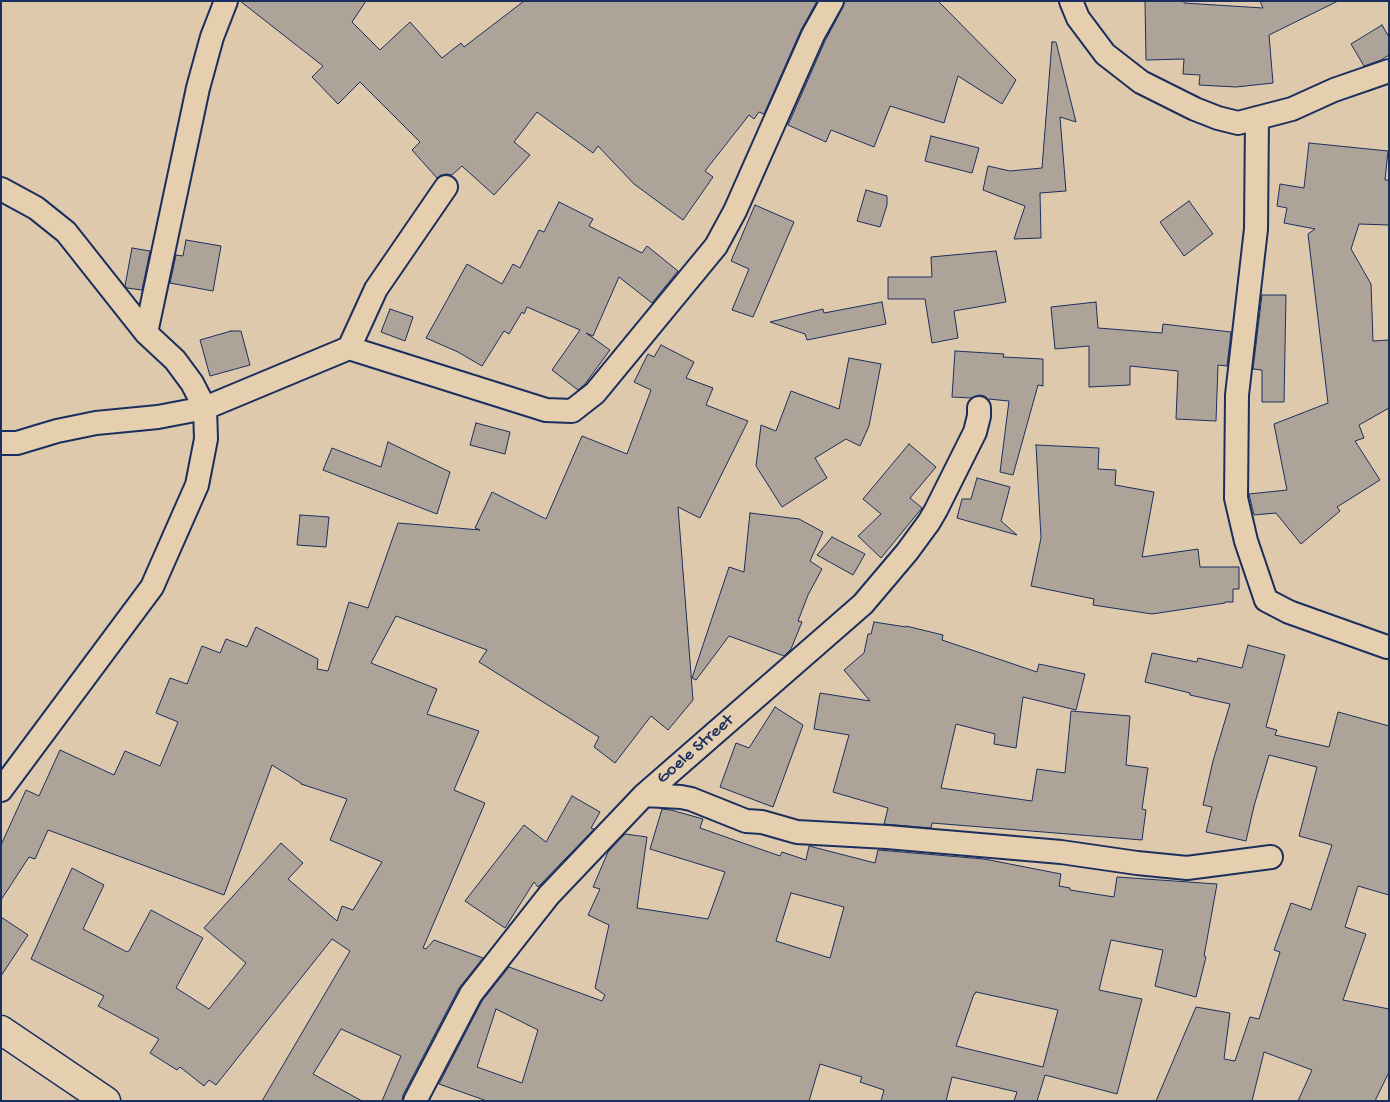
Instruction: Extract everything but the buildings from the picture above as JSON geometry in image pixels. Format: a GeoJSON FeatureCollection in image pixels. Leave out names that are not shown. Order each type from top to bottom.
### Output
{"type":"FeatureCollection","features":[{"type":"Feature","properties":{"kind":"street"},"geometry":{"type":"LineString","coordinates":[[146,333],[198,88],[212,38],[226,1]]}},
{"type":"Feature","properties":{"kind":"street"},"geometry":{"type":"LineString","coordinates":[[1,443],[17,443],[57,431],[96,423],[158,417],[205,408],[349,348],[546,410],[572,411],[595,393],[716,246],[735,212],[813,35],[832,1]]}},
{"type":"Feature","properties":{"kind":"street"},"geometry":{"type":"LineString","coordinates":[[1071,1],[1078,18],[1105,54],[1141,82],[1195,109],[1238,123],[1292,109],[1334,90],[1389,71]]}},
{"type":"Feature","properties":{"kind":"street"},"geometry":{"type":"LineString","coordinates":[[1257,118],[1256,230],[1237,395],[1236,498],[1246,541],[1266,600],[1289,612],[1388,647]]}},
{"type":"Feature","properties":{"kind":"street"},"geometry":{"type":"LineString","coordinates":[[349,348],[376,289],[446,188]]}},
{"type":"Feature","properties":{"kind":"street"},"geometry":{"type":"LineString","coordinates":[[1,189],[36,208],[66,232],[146,333],[175,360],[192,384],[205,408],[206,439],[197,486],[152,587],[1,790]]}},
{"type":"Feature","properties":{"kind":"street","name":"Goele Street"},"geometry":{"type":"LineString","coordinates":[[415,1101],[471,994],[549,895],[644,795],[863,604],[907,552],[929,522],[975,432],[979,408]]}},
{"type":"Feature","properties":{"kind":"street"},"geometry":{"type":"LineString","coordinates":[[644,795],[691,799],[746,820],[762,822],[796,832],[887,837],[1061,852],[1186,868],[1271,857]]}},
{"type":"Feature","properties":{"kind":"street"},"geometry":{"type":"LineString","coordinates":[[1,1030],[106,1101]]}}]}
